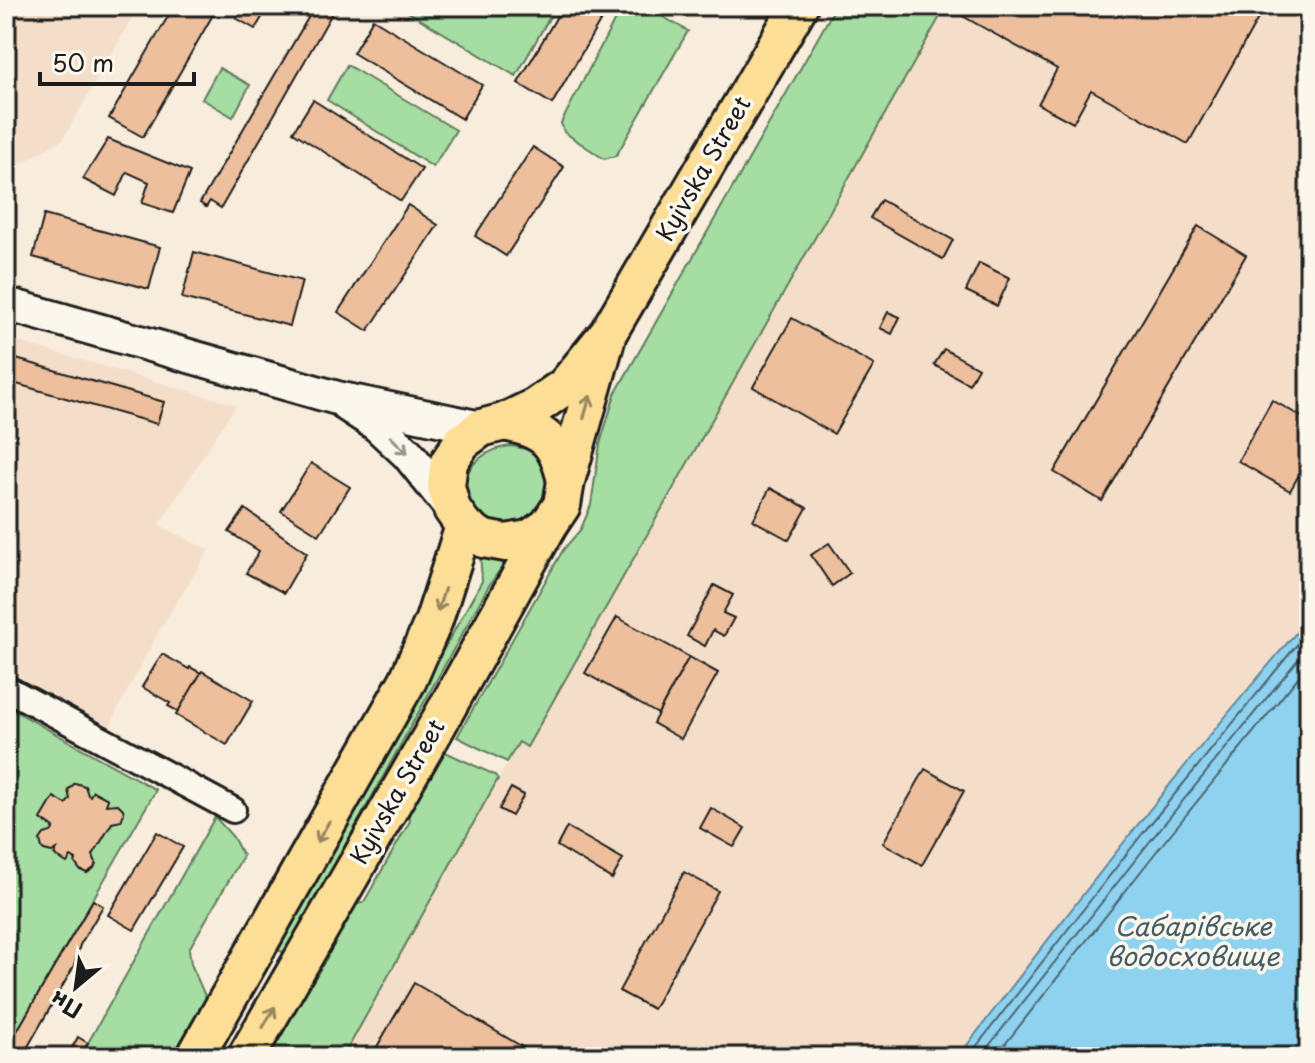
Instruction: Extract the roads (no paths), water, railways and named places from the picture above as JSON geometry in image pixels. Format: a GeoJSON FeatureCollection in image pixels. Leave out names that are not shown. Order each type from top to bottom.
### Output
{"type":"FeatureCollection","features":[{"type":"Feature","properties":{"kind":"main road","name":"Kyivska Street"},"geometry":{"type":"LineString","coordinates":[[608,333],[799,6]]}},
{"type":"Feature","properties":{"kind":"main road"},"geometry":{"type":"LineString","coordinates":[[608,333],[562,505],[548,526],[529,539],[506,543],[484,539],[458,517],[446,486],[449,462],[462,442],[535,407],[565,386],[608,333]]}},
{"type":"Feature","properties":{"kind":"main road"},"geometry":{"type":"LineString","coordinates":[[492,425],[527,426],[547,439],[561,458],[566,481]]}},
{"type":"Feature","properties":{"kind":"main road","name":"Kyivska Street"},"geometry":{"type":"LineString","coordinates":[[195,1057],[408,680],[434,620],[458,517]]}},
{"type":"Feature","properties":{"kind":"main road","name":"Kyivska Street"},"geometry":{"type":"LineString","coordinates":[[246,1057],[548,526]]}},
{"type":"Feature","properties":{"kind":"main road"},"geometry":{"type":"LineString","coordinates":[[253,955],[291,978]]}},
{"type":"Feature","properties":{"kind":"street"},"geometry":{"type":"LineString","coordinates":[[6,304],[337,398],[492,425]]}},
{"type":"Feature","properties":{"kind":"street"},"geometry":{"type":"LineString","coordinates":[[337,398],[376,424],[408,454],[458,517]]}},
{"type":"Feature","properties":{"kind":"street"},"geometry":{"type":"LineString","coordinates":[[6,688],[233,810]]}},
{"type":"Feature","properties":{"kind":"water","name":"Сабарівське водосховище"},"geometry":{"type":"Polygon","coordinates":[[[1309,618],[1309,1057],[958,1057],[1086,890],[1309,618]]]}}]}
